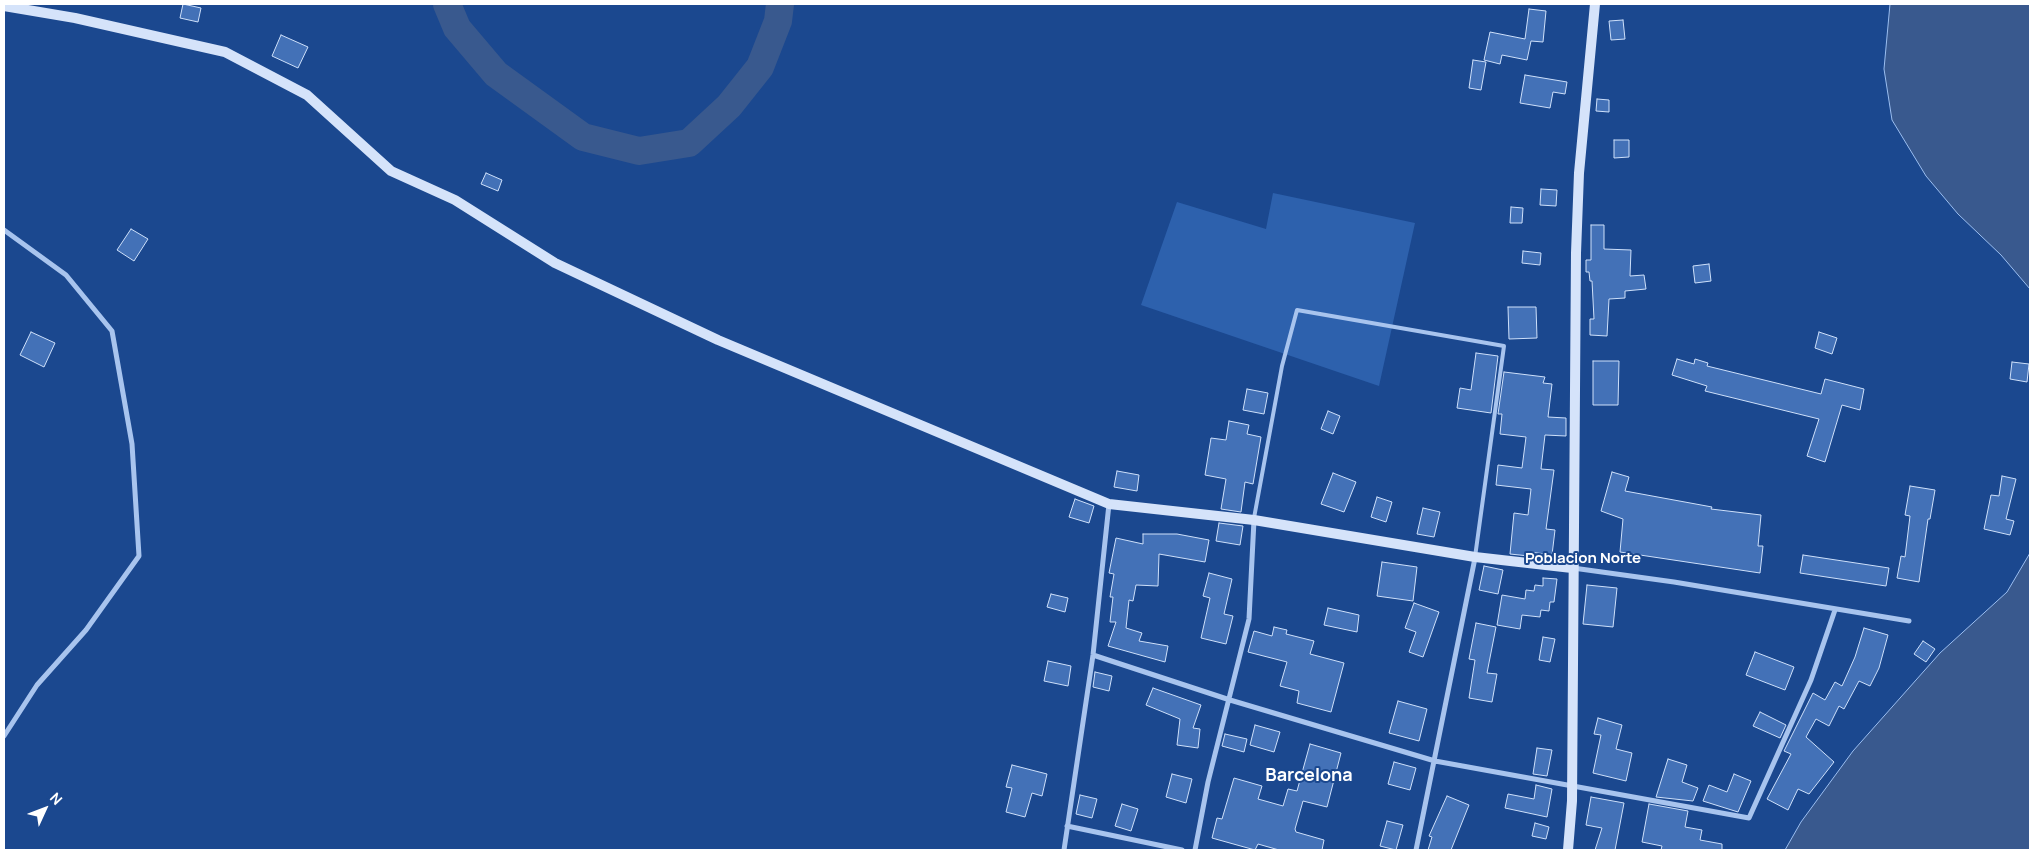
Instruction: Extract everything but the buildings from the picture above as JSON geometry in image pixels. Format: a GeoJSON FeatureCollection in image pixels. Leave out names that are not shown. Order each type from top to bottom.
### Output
{"type":"FeatureCollection","features":[{"type":"Feature","properties":{"kind":"street"},"geometry":{"type":"LineString","coordinates":[[1568,850],[1573,785],[1572,568],[1577,233],[1581,153],[1594,4]]}},
{"type":"Feature","properties":{"kind":"street"},"geometry":{"type":"LineString","coordinates":[[4,6],[75,18],[226,52],[307,95],[391,171],[455,200],[555,263],[718,340],[1109,504],[1254,520],[1475,557],[1674,582],[1909,621]]}},
{"type":"Feature","properties":{"kind":"street"},"geometry":{"type":"LineString","coordinates":[[4,230],[66,275],[112,332],[132,444],[139,556],[86,630],[37,685],[4,736]]}},
{"type":"Feature","properties":{"kind":"street"},"geometry":{"type":"LineString","coordinates":[[1064,850],[1093,655],[1109,504]]}},
{"type":"Feature","properties":{"kind":"street"},"geometry":{"type":"LineString","coordinates":[[1195,850],[1208,782],[1249,619],[1254,520]]}},
{"type":"Feature","properties":{"kind":"street"},"geometry":{"type":"LineString","coordinates":[[1416,850],[1475,557]]}},
{"type":"Feature","properties":{"kind":"street"},"geometry":{"type":"LineString","coordinates":[[1093,655],[1230,700],[1435,761],[1749,818],[1811,680],[1835,610]]}},
{"type":"Feature","properties":{"kind":"street"},"geometry":{"type":"LineString","coordinates":[[1068,826],[1182,850]]}},
{"type":"Feature","properties":{"kind":"lane"},"geometry":{"type":"LineString","coordinates":[[1254,520],[1282,366],[1297,310],[1504,346],[1475,557]]}},
{"type":"Feature","properties":{"kind":"shaded area"},"geometry":{"type":"Polygon","coordinates":[[[1890,4],[2030,4],[2030,289],[2001,255],[1958,214],[1926,176],[1892,120],[1884,69],[1890,4]]]}},
{"type":"Feature","properties":{"kind":"shaded area"},"geometry":{"type":"Polygon","coordinates":[[[1273,193],[1415,223],[1379,386],[1141,305],[1177,202],[1266,229],[1273,193]]]}},
{"type":"Feature","properties":{"kind":"shaded area"},"geometry":{"type":"Polygon","coordinates":[[[2030,553],[2030,850],[1785,850],[1801,822],[1853,751],[1940,653],[2007,592],[2030,553]]]}},
{"type":"Feature","properties":{"kind":"waterway"},"geometry":{"type":"LineString","coordinates":[[447,4],[457,28],[496,74],[583,137],[639,151],[689,143],[729,106],[760,67],[778,21],[780,4]]}},
{"type":"Feature","properties":{"kind":"district","name":"Poblacion Norte"},"geometry":{"type":"Point","coordinates":[1583,559]}},
{"type":"Feature","properties":{"kind":"district","name":"Barcelona"},"geometry":{"type":"Point","coordinates":[1309,776]}}]}
